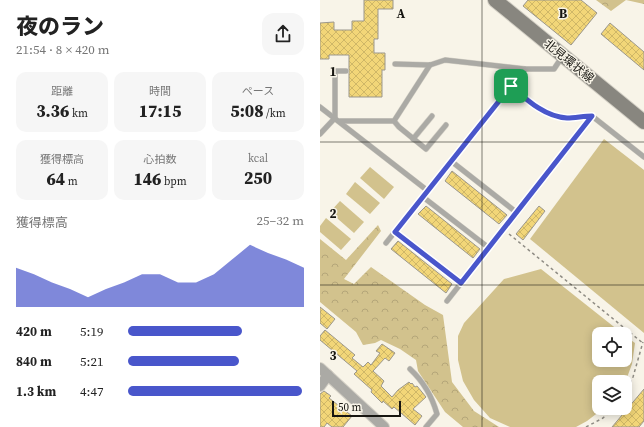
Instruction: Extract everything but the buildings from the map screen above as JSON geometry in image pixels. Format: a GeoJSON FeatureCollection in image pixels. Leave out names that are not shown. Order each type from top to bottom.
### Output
{"type":"FeatureCollection","features":[{"type":"Feature","properties":{"kind":"main road","name":"北見環状線"},"geometry":{"type":"LineString","coordinates":[[495,0],[644,122]]}},
{"type":"Feature","properties":{"kind":"street"},"geometry":{"type":"LineString","coordinates":[[320,368],[382,426]]}},
{"type":"Feature","properties":{"kind":"street"},"geometry":{"type":"LineString","coordinates":[[320,386],[328,375]]}},
{"type":"Feature","properties":{"kind":"lane"},"geometry":{"type":"LineString","coordinates":[[396,64],[430,65],[445,60],[525,69],[554,69],[562,56]]}},
{"type":"Feature","properties":{"kind":"lane"},"geometry":{"type":"LineString","coordinates":[[394,121],[430,65]]}},
{"type":"Feature","properties":{"kind":"lane"},"geometry":{"type":"LineString","coordinates":[[386,243],[525,69]]}},
{"type":"Feature","properties":{"kind":"lane"},"geometry":{"type":"LineString","coordinates":[[338,119],[335,71],[346,71]]}},
{"type":"Feature","properties":{"kind":"lane"},"geometry":{"type":"LineString","coordinates":[[511,86],[536,107],[553,115],[566,118],[592,116],[644,157]]}},
{"type":"Feature","properties":{"kind":"lane"},"geometry":{"type":"LineString","coordinates":[[320,107],[338,119],[428,191]]}},
{"type":"Feature","properties":{"kind":"lane"},"geometry":{"type":"LineString","coordinates":[[413,139],[432,116]]}},
{"type":"Feature","properties":{"kind":"lane"},"geometry":{"type":"LineString","coordinates":[[447,301],[592,116]]}},
{"type":"Feature","properties":{"kind":"lane"},"geometry":{"type":"LineString","coordinates":[[320,134],[338,119],[394,121]]}},
{"type":"Feature","properties":{"kind":"lane"},"geometry":{"type":"LineString","coordinates":[[394,121],[399,128],[426,149],[446,125]]}},
{"type":"Feature","properties":{"kind":"lane"},"geometry":{"type":"LineString","coordinates":[[451,161],[516,212]]}},
{"type":"Feature","properties":{"kind":"lane"},"geometry":{"type":"LineString","coordinates":[[423,197],[489,248]]}},
{"type":"Feature","properties":{"kind":"lane"},"geometry":{"type":"LineString","coordinates":[[395,232],[461,283]]}},
{"type":"Feature","properties":{"kind":"lane"},"geometry":{"type":"LineString","coordinates":[[410,369],[421,378],[433,400],[436,414],[426,427]]}},
{"type":"Feature","properties":{"kind":"path"},"geometry":{"type":"LineString","coordinates":[[503,229],[643,343],[632,379]]}},
{"type":"Feature","properties":{"kind":"path"},"geometry":{"type":"LineString","coordinates":[[586,427],[606,415]]}},
{"type":"Feature","properties":{"kind":"green space"},"geometry":{"type":"Polygon","coordinates":[[[596,0],[626,0],[611,11],[596,0]]]}},
{"type":"Feature","properties":{"kind":"green space"},"geometry":{"type":"Polygon","coordinates":[[[626,0],[644,0],[644,4],[626,0]]]}},
{"type":"Feature","properties":{"kind":"green space"},"geometry":{"type":"Polygon","coordinates":[[[604,139],[644,170],[644,333],[530,239],[604,139]]]}},
{"type":"Feature","properties":{"kind":"green space"},"geometry":{"type":"Polygon","coordinates":[[[370,167],[394,187],[384,199],[360,178],[370,167]]]}},
{"type":"Feature","properties":{"kind":"green space"},"geometry":{"type":"Polygon","coordinates":[[[355,182],[380,203],[370,214],[346,194],[355,182]]]}},
{"type":"Feature","properties":{"kind":"green space"},"geometry":{"type":"Polygon","coordinates":[[[340,201],[364,222],[354,233],[330,212],[340,201]]]}},
{"type":"Feature","properties":{"kind":"green space"},"geometry":{"type":"Polygon","coordinates":[[[326,218],[351,239],[341,250],[320,232],[320,226],[326,218]]]}},
{"type":"Feature","properties":{"kind":"green space"},"geometry":{"type":"Polygon","coordinates":[[[378,225],[381,231],[344,279],[354,284],[371,267],[425,305],[443,315],[452,382],[474,411],[499,427],[463,427],[445,412],[418,371],[416,360],[400,349],[381,340],[375,343],[363,345],[356,332],[320,302],[320,239],[346,260],[378,225]]]}},
{"type":"Feature","properties":{"kind":"green space"},"geometry":{"type":"Polygon","coordinates":[[[541,269],[614,327],[592,327],[592,367],[631,367],[628,375],[592,375],[592,415],[595,415],[576,427],[510,427],[490,418],[474,400],[463,381],[458,360],[458,336],[464,323],[504,279],[541,269]]]}},
{"type":"Feature","properties":{"kind":"green space"},"geometry":{"type":"Polygon","coordinates":[[[632,341],[635,343],[632,364],[632,341]]]}},
{"type":"Feature","properties":{"kind":"route"},"geometry":{"type":"LineString","coordinates":[[511,86],[536,107],[553,115],[566,118],[592,116],[461,283],[395,232],[511,86]]}}]}
